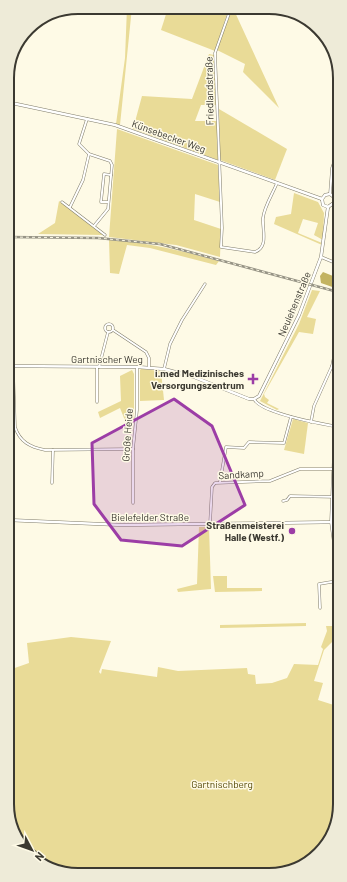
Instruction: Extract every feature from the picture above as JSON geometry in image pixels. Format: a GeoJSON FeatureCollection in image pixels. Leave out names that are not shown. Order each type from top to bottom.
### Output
{"type":"FeatureCollection","features":[{"type":"Feature","properties":{"kind":"street","name":"Friedlandstraße"},"geometry":{"type":"LineString","coordinates":[[229,14],[215,53],[222,228],[221,247],[255,252],[261,248],[264,238],[263,218],[277,183]]}},
{"type":"Feature","properties":{"kind":"street","name":"Künsebecker Weg"},"geometry":{"type":"LineString","coordinates":[[14,103],[116,125],[322,199]]}},
{"type":"Feature","properties":{"kind":"street"},"geometry":{"type":"LineString","coordinates":[[87,119],[79,144],[89,154],[110,161],[112,165],[108,209],[94,226]]}},
{"type":"Feature","properties":{"kind":"street"},"geometry":{"type":"LineString","coordinates":[[70,207],[83,180],[89,154]]}},
{"type":"Feature","properties":{"kind":"street"},"geometry":{"type":"LineString","coordinates":[[330,194],[333,165]]}},
{"type":"Feature","properties":{"kind":"street"},"geometry":{"type":"LineString","coordinates":[[108,202],[101,202],[102,188],[104,174],[111,175]]}},
{"type":"Feature","properties":{"kind":"street"},"geometry":{"type":"LineString","coordinates":[[333,196],[330,194],[325,194],[322,199],[323,205],[328,207],[333,204]]}},
{"type":"Feature","properties":{"kind":"street"},"geometry":{"type":"LineString","coordinates":[[62,202],[105,235]]}},
{"type":"Feature","properties":{"kind":"street","name":"Neulehenstraße"},"geometry":{"type":"LineString","coordinates":[[254,399],[259,396],[291,334],[321,257],[328,207]]}},
{"type":"Feature","properties":{"kind":"street"},"geometry":{"type":"LineString","coordinates":[[321,257],[333,262]]}},
{"type":"Feature","properties":{"kind":"street"},"geometry":{"type":"LineString","coordinates":[[164,369],[170,344],[182,320],[205,284]]}},
{"type":"Feature","properties":{"kind":"street"},"geometry":{"type":"LineString","coordinates":[[97,402],[98,367],[108,332],[105,327],[107,324],[112,325],[113,330],[146,352],[149,358],[149,367]]}},
{"type":"Feature","properties":{"kind":"street"},"geometry":{"type":"LineString","coordinates":[[108,332],[113,330]]}},
{"type":"Feature","properties":{"kind":"street"},"geometry":{"type":"LineString","coordinates":[[311,422],[314,406],[333,361]]}},
{"type":"Feature","properties":{"kind":"street","name":"Gartnischer Weg"},"geometry":{"type":"LineString","coordinates":[[14,366],[149,367],[164,369],[189,375],[249,399],[254,399],[259,404],[291,417],[333,427]]}},
{"type":"Feature","properties":{"kind":"street","name":"Große Heide"},"geometry":{"type":"LineString","coordinates":[[134,503],[133,449],[136,425],[137,367]]}},
{"type":"Feature","properties":{"kind":"street"},"geometry":{"type":"LineString","coordinates":[[220,482],[226,446],[244,448],[249,442],[284,443],[291,417]]}},
{"type":"Feature","properties":{"kind":"street"},"geometry":{"type":"LineString","coordinates":[[14,420],[17,433],[25,443],[32,447],[53,450],[133,449]]}},
{"type":"Feature","properties":{"kind":"street"},"geometry":{"type":"LineString","coordinates":[[52,483],[53,450]]}},
{"type":"Feature","properties":{"kind":"street"},"geometry":{"type":"LineString","coordinates":[[333,455],[331,496],[333,542]]}},
{"type":"Feature","properties":{"kind":"street","name":"Sandkamp"},"geometry":{"type":"LineString","coordinates":[[210,524],[212,487],[215,483],[270,480],[300,469],[332,469]]}},
{"type":"Feature","properties":{"kind":"street"},"geometry":{"type":"LineString","coordinates":[[283,501],[287,500],[290,496],[331,496]]}},
{"type":"Feature","properties":{"kind":"street","name":"Bielefelder Straße"},"geometry":{"type":"LineString","coordinates":[[14,520],[122,525],[331,522]]}},
{"type":"Feature","properties":{"kind":"street"},"geometry":{"type":"LineString","coordinates":[[320,608],[318,584],[333,582]]}},
{"type":"Feature","properties":{"kind":"highlighted area"},"geometry":{"type":"Polygon","coordinates":[[[174,399],[212,426],[245,505],[182,546],[121,540],[94,504],[92,443],[174,399]]]}},
{"type":"Feature","properties":{"kind":"green space"},"geometry":{"type":"Polygon","coordinates":[[[127,14],[131,14],[120,125],[116,124],[125,58],[127,14]]]}},
{"type":"Feature","properties":{"kind":"green space"},"geometry":{"type":"Polygon","coordinates":[[[166,14],[227,14],[215,51],[161,30],[166,14]]]}},
{"type":"Feature","properties":{"kind":"green space"},"geometry":{"type":"Polygon","coordinates":[[[230,14],[236,14],[279,108],[243,72],[245,64],[217,50],[230,14]]]}},
{"type":"Feature","properties":{"kind":"green space"},"geometry":{"type":"Polygon","coordinates":[[[209,54],[214,55],[216,105],[201,105],[195,121],[217,121],[218,160],[133,129],[142,96],[192,99],[209,54]]]}},
{"type":"Feature","properties":{"kind":"green space"},"geometry":{"type":"Polygon","coordinates":[[[219,109],[287,149],[275,180],[220,160],[219,109]]]}},
{"type":"Feature","properties":{"kind":"green space"},"geometry":{"type":"Polygon","coordinates":[[[117,129],[218,165],[220,202],[195,194],[194,220],[221,229],[220,257],[176,245],[109,237],[117,129]]]}},
{"type":"Feature","properties":{"kind":"green space"},"geometry":{"type":"Polygon","coordinates":[[[294,193],[318,202],[324,213],[323,240],[314,235],[318,223],[303,219],[298,233],[322,243],[322,245],[274,224],[276,217],[291,214],[294,193]]]}},
{"type":"Feature","properties":{"kind":"green space"},"geometry":{"type":"Polygon","coordinates":[[[59,201],[103,235],[38,234],[55,223],[59,201]]]}},
{"type":"Feature","properties":{"kind":"green space"},"geometry":{"type":"Polygon","coordinates":[[[109,240],[165,248],[219,261],[216,265],[150,248],[127,245],[119,274],[110,273],[109,240]]]}},
{"type":"Feature","properties":{"kind":"green space"},"geometry":{"type":"Polygon","coordinates":[[[312,290],[320,291],[307,317],[316,319],[313,334],[299,332],[264,394],[269,400],[267,403],[279,409],[277,410],[260,401],[299,324],[312,290]]]}},
{"type":"Feature","properties":{"kind":"green space"},"geometry":{"type":"Polygon","coordinates":[[[141,369],[161,371],[164,400],[140,401],[141,369]]]}},
{"type":"Feature","properties":{"kind":"green space"},"geometry":{"type":"Polygon","coordinates":[[[132,370],[134,374],[134,422],[126,423],[120,408],[100,418],[98,412],[121,401],[120,376],[132,370]]]}},
{"type":"Feature","properties":{"kind":"green space"},"geometry":{"type":"Polygon","coordinates":[[[293,419],[308,423],[304,454],[284,450],[293,419]]]}},
{"type":"Feature","properties":{"kind":"green space"},"geometry":{"type":"Polygon","coordinates":[[[199,527],[209,527],[211,589],[178,592],[177,589],[197,584],[199,527]]]}},
{"type":"Feature","properties":{"kind":"green space"},"geometry":{"type":"Polygon","coordinates":[[[213,576],[227,576],[227,588],[262,588],[262,591],[215,592],[213,576]]]}},
{"type":"Feature","properties":{"kind":"green space"},"geometry":{"type":"Polygon","coordinates":[[[306,623],[306,626],[220,628],[220,625],[306,623]]]}},
{"type":"Feature","properties":{"kind":"green space","name":"Gartnischberg"},"geometry":{"type":"Polygon","coordinates":[[[326,626],[333,626],[333,641],[324,650],[314,681],[323,683],[318,700],[333,705],[333,808],[330,825],[320,843],[305,857],[286,866],[269,868],[78,868],[57,865],[39,855],[27,843],[16,821],[14,804],[14,668],[29,663],[27,643],[71,637],[111,641],[99,672],[101,674],[102,669],[157,677],[158,667],[178,671],[247,668],[248,674],[255,675],[256,684],[272,683],[287,678],[294,664],[318,665],[323,649],[321,647],[327,631],[326,626]]]}},
{"type":"Feature","properties":{"kind":"shaded area"},"geometry":{"type":"Polygon","coordinates":[[[323,272],[333,276],[333,287],[321,283],[320,276],[323,272]]]}},
{"type":"Feature","properties":{"kind":"railway"},"geometry":{"type":"LineString","coordinates":[[14,237],[98,238],[160,244],[333,291]]}},
{"type":"Feature","properties":{"kind":"place","name":"i.med Medizinisches Versorgungszentrum"},"geometry":{"type":"Point","coordinates":[253,379]}},
{"type":"Feature","properties":{"kind":"place","name":"Straßenmeisterei Halle (Westf.)"},"geometry":{"type":"Point","coordinates":[292,531]}}]}
